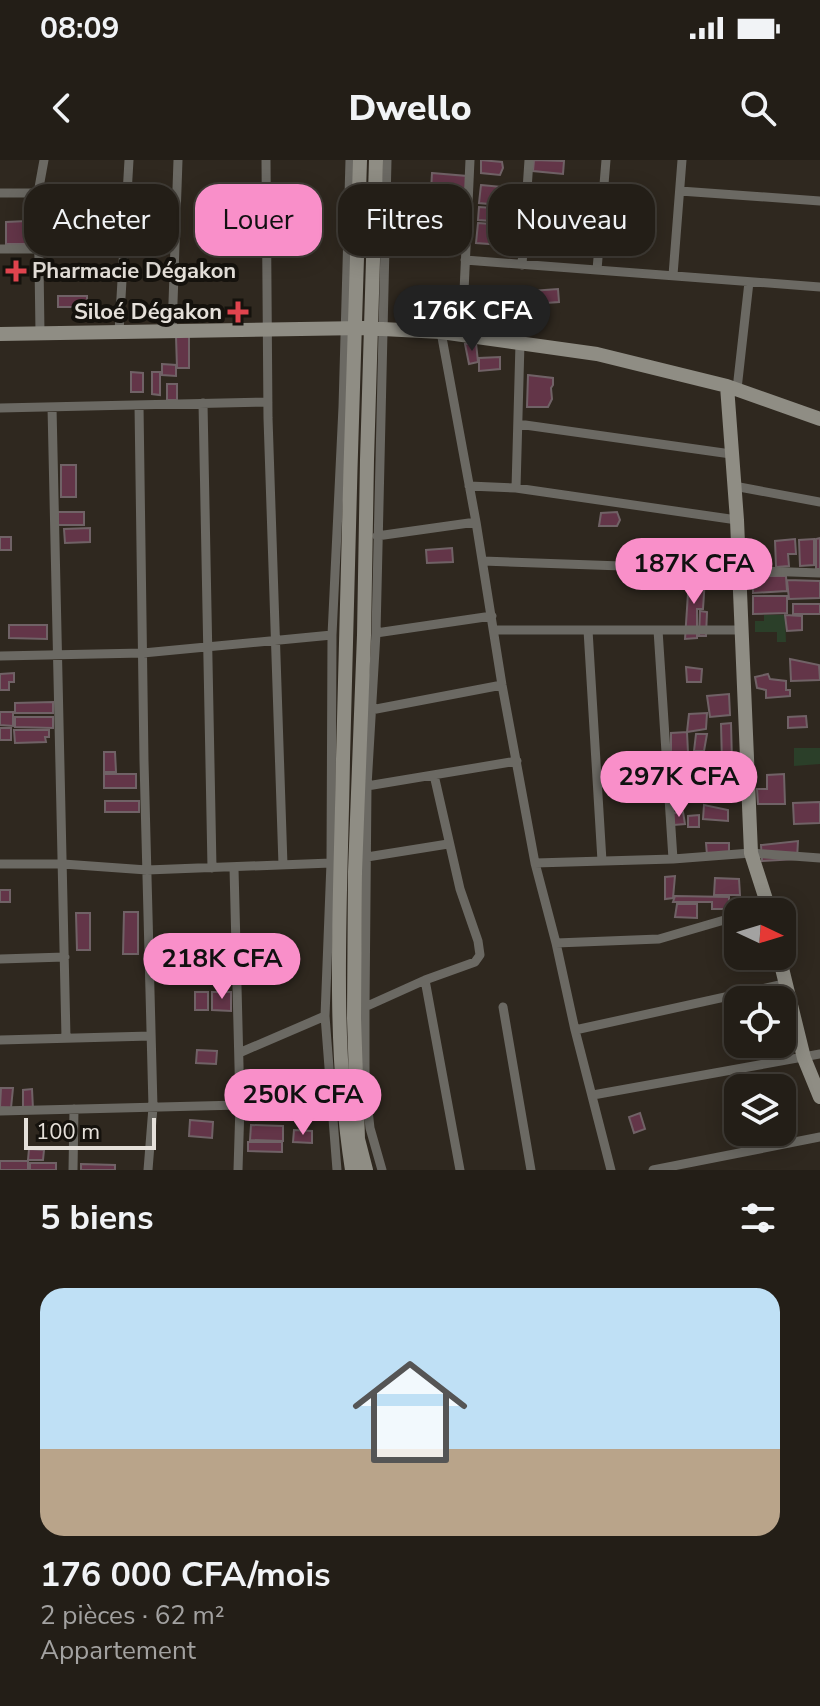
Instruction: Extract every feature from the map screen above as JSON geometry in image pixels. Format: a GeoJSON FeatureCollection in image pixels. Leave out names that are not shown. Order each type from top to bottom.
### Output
{"type":"FeatureCollection","features":[{"type":"Feature","properties":{"kind":"street"},"geometry":{"type":"LineString","coordinates":[[40,184],[44,160]]}},
{"type":"Feature","properties":{"kind":"street"},"geometry":{"type":"LineString","coordinates":[[119,332],[129,160]]}},
{"type":"Feature","properties":{"kind":"street"},"geometry":{"type":"LineString","coordinates":[[172,331],[178,160]]}},
{"type":"Feature","properties":{"kind":"street"},"geometry":{"type":"LineString","coordinates":[[266,160],[268,402],[283,865]]}},
{"type":"Feature","properties":{"kind":"street"},"geometry":{"type":"LineString","coordinates":[[350,160],[340,1023],[346,1127],[352,1170]]}},
{"type":"Feature","properties":{"kind":"street"},"geometry":{"type":"LineString","coordinates":[[337,1170],[325,1016],[331,863],[332,635],[360,160]]}},
{"type":"Feature","properties":{"kind":"street"},"geometry":{"type":"LineString","coordinates":[[376,160],[376,633],[367,786],[365,1007],[370,1128],[382,1170]]}},
{"type":"Feature","properties":{"kind":"street"},"geometry":{"type":"LineString","coordinates":[[366,1170],[358,1139],[354,1018],[355,872],[377,328],[387,160]]}},
{"type":"Feature","properties":{"kind":"street"},"geometry":{"type":"LineString","coordinates":[[462,335],[470,160]]}},
{"type":"Feature","properties":{"kind":"street"},"geometry":{"type":"LineString","coordinates":[[522,265],[529,160]]}},
{"type":"Feature","properties":{"kind":"street"},"geometry":{"type":"LineString","coordinates":[[597,270],[606,160]]}},
{"type":"Feature","properties":{"kind":"street"},"geometry":{"type":"LineString","coordinates":[[673,275],[682,160]]}},
{"type":"Feature","properties":{"kind":"street"},"geometry":{"type":"LineString","coordinates":[[680,191],[820,201]]}},
{"type":"Feature","properties":{"kind":"street"},"geometry":{"type":"LineString","coordinates":[[0,193],[24,193]]}},
{"type":"Feature","properties":{"kind":"street"},"geometry":{"type":"LineString","coordinates":[[0,249],[24,249]]}},
{"type":"Feature","properties":{"kind":"street"},"geometry":{"type":"LineString","coordinates":[[39,256],[40,333]]}},
{"type":"Feature","properties":{"kind":"street"},"geometry":{"type":"LineString","coordinates":[[465,260],[820,287]]}},
{"type":"Feature","properties":{"kind":"street"},"geometry":{"type":"LineString","coordinates":[[749,282],[732,388],[731,454],[737,520],[751,853],[765,898]]}},
{"type":"Feature","properties":{"kind":"street"},"geometry":{"type":"LineString","coordinates":[[0,334],[350,328],[441,332],[597,354],[732,388],[820,419]]}},
{"type":"Feature","properties":{"kind":"street"},"geometry":{"type":"LineString","coordinates":[[441,332],[535,863],[611,1170]]}},
{"type":"Feature","properties":{"kind":"street"},"geometry":{"type":"LineString","coordinates":[[516,488],[520,343]]}},
{"type":"Feature","properties":{"kind":"street"},"geometry":{"type":"LineString","coordinates":[[0,408],[268,402]]}},
{"type":"Feature","properties":{"kind":"street"},"geometry":{"type":"LineString","coordinates":[[203,403],[212,868]]}},
{"type":"Feature","properties":{"kind":"street"},"geometry":{"type":"LineString","coordinates":[[139,405],[153,1107],[148,1170]]}},
{"type":"Feature","properties":{"kind":"street"},"geometry":{"type":"LineString","coordinates":[[52,407],[66,1038]]}},
{"type":"Feature","properties":{"kind":"street"},"geometry":{"type":"LineString","coordinates":[[518,424],[731,454]]}},
{"type":"Feature","properties":{"kind":"street"},"geometry":{"type":"LineString","coordinates":[[469,486],[516,488],[737,520]]}},
{"type":"Feature","properties":{"kind":"street"},"geometry":{"type":"LineString","coordinates":[[734,486],[820,502]]}},
{"type":"Feature","properties":{"kind":"street"},"geometry":{"type":"LineString","coordinates":[[377,536],[476,522]]}},
{"type":"Feature","properties":{"kind":"street"},"geometry":{"type":"LineString","coordinates":[[483,561],[820,573]]}},
{"type":"Feature","properties":{"kind":"street"},"geometry":{"type":"LineString","coordinates":[[376,633],[492,616]]}},
{"type":"Feature","properties":{"kind":"street"},"geometry":{"type":"LineString","coordinates":[[494,630],[741,630]]}},
{"type":"Feature","properties":{"kind":"street"},"geometry":{"type":"LineString","coordinates":[[588,630],[602,861]]}},
{"type":"Feature","properties":{"kind":"street"},"geometry":{"type":"LineString","coordinates":[[658,630],[673,859]]}},
{"type":"Feature","properties":{"kind":"street"},"geometry":{"type":"LineString","coordinates":[[0,656],[143,653],[332,635]]}},
{"type":"Feature","properties":{"kind":"street"},"geometry":{"type":"LineString","coordinates":[[371,710],[502,685]]}},
{"type":"Feature","properties":{"kind":"street"},"geometry":{"type":"LineString","coordinates":[[367,786],[517,761]]}},
{"type":"Feature","properties":{"kind":"street"},"geometry":{"type":"LineString","coordinates":[[365,1007],[475,962],[480,955],[448,844],[434,775]]}},
{"type":"Feature","properties":{"kind":"street"},"geometry":{"type":"LineString","coordinates":[[367,857],[448,844]]}},
{"type":"Feature","properties":{"kind":"street"},"geometry":{"type":"LineString","coordinates":[[535,863],[751,853],[820,858]]}},
{"type":"Feature","properties":{"kind":"street"},"geometry":{"type":"LineString","coordinates":[[0,864],[63,864],[147,870],[331,863]]}},
{"type":"Feature","properties":{"kind":"street"},"geometry":{"type":"LineString","coordinates":[[234,868],[240,1105],[238,1170]]}},
{"type":"Feature","properties":{"kind":"street"},"geometry":{"type":"LineString","coordinates":[[556,943],[659,939],[724,920]]}},
{"type":"Feature","properties":{"kind":"street"},"geometry":{"type":"LineString","coordinates":[[0,959],[65,957]]}},
{"type":"Feature","properties":{"kind":"street"},"geometry":{"type":"LineString","coordinates":[[782,970],[804,1058],[820,1097]]}},
{"type":"Feature","properties":{"kind":"street"},"geometry":{"type":"LineString","coordinates":[[425,980],[460,1170]]}},
{"type":"Feature","properties":{"kind":"street"},"geometry":{"type":"LineString","coordinates":[[575,1030],[784,984]]}},
{"type":"Feature","properties":{"kind":"street"},"geometry":{"type":"LineString","coordinates":[[503,1007],[531,1170]]}},
{"type":"Feature","properties":{"kind":"street"},"geometry":{"type":"LineString","coordinates":[[239,1053],[325,1016]]}},
{"type":"Feature","properties":{"kind":"street"},"geometry":{"type":"LineString","coordinates":[[0,1040],[151,1036]]}},
{"type":"Feature","properties":{"kind":"street"},"geometry":{"type":"LineString","coordinates":[[593,1095],[820,1054]]}},
{"type":"Feature","properties":{"kind":"street"},"geometry":{"type":"LineString","coordinates":[[0,1111],[240,1105]]}},
{"type":"Feature","properties":{"kind":"street"},"geometry":{"type":"LineString","coordinates":[[73,1170],[74,1109]]}},
{"type":"Feature","properties":{"kind":"street"},"geometry":{"type":"LineString","coordinates":[[653,1170],[690,1166],[820,1137]]}},
{"type":"Feature","properties":{"kind":"green space"},"geometry":{"type":"Polygon","coordinates":[[[764,615],[785,615],[786,642],[777,642],[777,632],[755,632],[755,621],[764,621],[764,615]]]}},
{"type":"Feature","properties":{"kind":"green space"},"geometry":{"type":"Polygon","coordinates":[[[794,748],[820,748],[820,764],[794,766],[794,748]]]}},
{"type":"Feature","properties":{"kind":"building"},"geometry":{"type":"Polygon","coordinates":[[[481,160],[502,162],[500,175],[481,173],[481,160]]]}},
{"type":"Feature","properties":{"kind":"building"},"geometry":{"type":"Polygon","coordinates":[[[534,160],[564,161],[563,174],[533,171],[534,160]]]}},
{"type":"Feature","properties":{"kind":"building"},"geometry":{"type":"Polygon","coordinates":[[[432,173],[467,176],[467,184],[431,184],[432,173]]]}},
{"type":"Feature","properties":{"kind":"building"},"geometry":{"type":"Polygon","coordinates":[[[481,185],[488,186],[488,204],[479,203],[481,185]]]}},
{"type":"Feature","properties":{"kind":"building"},"geometry":{"type":"Polygon","coordinates":[[[479,207],[488,208],[488,221],[478,220],[479,207]]]}},
{"type":"Feature","properties":{"kind":"building"},"geometry":{"type":"Polygon","coordinates":[[[24,221],[24,244],[6,244],[6,222],[24,221]]]}},
{"type":"Feature","properties":{"kind":"building"},"geometry":{"type":"Polygon","coordinates":[[[478,223],[488,224],[488,244],[476,243],[478,223]]]}},
{"type":"Feature","properties":{"kind":"building"},"geometry":{"type":"Polygon","coordinates":[[[558,289],[559,302],[532,304],[531,291],[558,289]]]}},
{"type":"Feature","properties":{"kind":"building"},"geometry":{"type":"Polygon","coordinates":[[[58,296],[87,296],[87,307],[58,307],[58,296]]]}},
{"type":"Feature","properties":{"kind":"building"},"geometry":{"type":"Polygon","coordinates":[[[176,336],[189,336],[189,368],[177,368],[176,336]]]}},
{"type":"Feature","properties":{"kind":"building"},"geometry":{"type":"Polygon","coordinates":[[[476,343],[478,362],[469,364],[465,344],[476,343]]]}},
{"type":"Feature","properties":{"kind":"building"},"geometry":{"type":"Polygon","coordinates":[[[500,357],[500,369],[479,371],[479,358],[500,357]]]}},
{"type":"Feature","properties":{"kind":"building"},"geometry":{"type":"Polygon","coordinates":[[[162,364],[176,365],[176,376],[162,375],[162,364]]]}},
{"type":"Feature","properties":{"kind":"building"},"geometry":{"type":"Polygon","coordinates":[[[131,372],[143,373],[143,392],[131,392],[131,372]]]}},
{"type":"Feature","properties":{"kind":"building"},"geometry":{"type":"Polygon","coordinates":[[[152,372],[160,372],[160,395],[152,394],[152,372]]]}},
{"type":"Feature","properties":{"kind":"building"},"geometry":{"type":"Polygon","coordinates":[[[528,375],[553,378],[552,399],[548,407],[527,407],[528,375]]]}},
{"type":"Feature","properties":{"kind":"building"},"geometry":{"type":"Polygon","coordinates":[[[167,384],[177,384],[177,400],[167,400],[167,384]]]}},
{"type":"Feature","properties":{"kind":"building"},"geometry":{"type":"Polygon","coordinates":[[[61,465],[76,465],[76,497],[61,497],[61,465]]]}},
{"type":"Feature","properties":{"kind":"building"},"geometry":{"type":"Polygon","coordinates":[[[58,512],[84,512],[84,525],[58,525],[58,512]]]}},
{"type":"Feature","properties":{"kind":"building"},"geometry":{"type":"Polygon","coordinates":[[[617,512],[620,520],[617,526],[599,526],[601,513],[617,512]]]}},
{"type":"Feature","properties":{"kind":"building"},"geometry":{"type":"Polygon","coordinates":[[[90,528],[90,542],[65,543],[64,529],[90,528]]]}},
{"type":"Feature","properties":{"kind":"building"},"geometry":{"type":"Polygon","coordinates":[[[0,537],[11,537],[11,550],[0,550],[0,537]]]}},
{"type":"Feature","properties":{"kind":"building"},"geometry":{"type":"Polygon","coordinates":[[[820,538],[820,569],[816,569],[816,539],[820,538]]]}},
{"type":"Feature","properties":{"kind":"building"},"geometry":{"type":"Polygon","coordinates":[[[795,539],[796,554],[788,554],[789,566],[776,567],[775,541],[795,539]]]}},
{"type":"Feature","properties":{"kind":"building"},"geometry":{"type":"Polygon","coordinates":[[[814,539],[814,565],[800,566],[799,540],[814,539]]]}},
{"type":"Feature","properties":{"kind":"building"},"geometry":{"type":"Polygon","coordinates":[[[452,548],[453,562],[427,563],[426,550],[452,548]]]}},
{"type":"Feature","properties":{"kind":"building"},"geometry":{"type":"Polygon","coordinates":[[[753,576],[786,576],[787,591],[753,593],[753,576]]]}},
{"type":"Feature","properties":{"kind":"building"},"geometry":{"type":"Polygon","coordinates":[[[689,578],[705,578],[703,609],[697,609],[697,638],[685,639],[689,578]]]}},
{"type":"Feature","properties":{"kind":"building"},"geometry":{"type":"Polygon","coordinates":[[[787,580],[820,581],[820,598],[789,599],[787,580]]]}},
{"type":"Feature","properties":{"kind":"building"},"geometry":{"type":"Polygon","coordinates":[[[753,596],[787,596],[787,613],[753,614],[753,596]]]}},
{"type":"Feature","properties":{"kind":"building"},"geometry":{"type":"Polygon","coordinates":[[[793,604],[820,604],[820,614],[793,614],[793,604]]]}},
{"type":"Feature","properties":{"kind":"building"},"geometry":{"type":"Polygon","coordinates":[[[700,611],[707,612],[706,636],[699,636],[700,611]]]}},
{"type":"Feature","properties":{"kind":"building"},"geometry":{"type":"Polygon","coordinates":[[[785,615],[802,616],[802,630],[787,631],[785,615]]]}},
{"type":"Feature","properties":{"kind":"building"},"geometry":{"type":"Polygon","coordinates":[[[9,625],[47,625],[47,639],[9,638],[9,625]]]}},
{"type":"Feature","properties":{"kind":"building"},"geometry":{"type":"Polygon","coordinates":[[[790,659],[819,665],[820,680],[791,681],[790,659]]]}},
{"type":"Feature","properties":{"kind":"building"},"geometry":{"type":"Polygon","coordinates":[[[686,667],[702,669],[701,682],[687,682],[686,667]]]}},
{"type":"Feature","properties":{"kind":"building"},"geometry":{"type":"Polygon","coordinates":[[[14,673],[14,682],[9,682],[9,690],[0,690],[0,674],[14,673]]]}},
{"type":"Feature","properties":{"kind":"building"},"geometry":{"type":"Polygon","coordinates":[[[768,674],[770,679],[786,681],[790,696],[766,698],[766,690],[757,688],[755,677],[768,674]]]}},
{"type":"Feature","properties":{"kind":"building"},"geometry":{"type":"Polygon","coordinates":[[[729,694],[730,715],[710,717],[707,696],[729,694]]]}},
{"type":"Feature","properties":{"kind":"building"},"geometry":{"type":"Polygon","coordinates":[[[53,702],[53,713],[15,713],[15,703],[53,702]]]}},
{"type":"Feature","properties":{"kind":"building"},"geometry":{"type":"Polygon","coordinates":[[[0,712],[13,712],[13,726],[0,725],[0,712]]]}},
{"type":"Feature","properties":{"kind":"building"},"geometry":{"type":"Polygon","coordinates":[[[707,713],[706,729],[687,732],[689,714],[707,713]]]}},
{"type":"Feature","properties":{"kind":"building"},"geometry":{"type":"Polygon","coordinates":[[[806,716],[807,727],[788,728],[788,717],[806,716]]]}},
{"type":"Feature","properties":{"kind":"building"},"geometry":{"type":"Polygon","coordinates":[[[15,717],[53,717],[53,728],[15,727],[15,717]]]}},
{"type":"Feature","properties":{"kind":"building"},"geometry":{"type":"Polygon","coordinates":[[[731,723],[732,762],[722,762],[721,724],[731,723]]]}},
{"type":"Feature","properties":{"kind":"building"},"geometry":{"type":"Polygon","coordinates":[[[0,728],[11,728],[11,740],[0,740],[0,728]]]}},
{"type":"Feature","properties":{"kind":"building"},"geometry":{"type":"Polygon","coordinates":[[[14,730],[49,730],[49,737],[45,737],[46,742],[15,743],[14,730]]]}},
{"type":"Feature","properties":{"kind":"building"},"geometry":{"type":"Polygon","coordinates":[[[687,732],[688,753],[671,753],[671,733],[687,732]]]}},
{"type":"Feature","properties":{"kind":"building"},"geometry":{"type":"Polygon","coordinates":[[[696,734],[707,734],[704,751],[694,751],[696,734]]]}},
{"type":"Feature","properties":{"kind":"building"},"geometry":{"type":"Polygon","coordinates":[[[104,752],[115,752],[116,772],[104,772],[104,752]]]}},
{"type":"Feature","properties":{"kind":"building"},"geometry":{"type":"Polygon","coordinates":[[[717,752],[719,777],[701,779],[699,753],[717,752]]]}},
{"type":"Feature","properties":{"kind":"building"},"geometry":{"type":"Polygon","coordinates":[[[698,756],[699,787],[683,785],[682,757],[698,756]]]}},
{"type":"Feature","properties":{"kind":"building"},"geometry":{"type":"Polygon","coordinates":[[[104,774],[136,774],[136,788],[104,788],[104,774]]]}},
{"type":"Feature","properties":{"kind":"building"},"geometry":{"type":"Polygon","coordinates":[[[784,774],[785,804],[758,804],[757,789],[767,789],[767,775],[784,774]]]}},
{"type":"Feature","properties":{"kind":"building"},"geometry":{"type":"Polygon","coordinates":[[[729,780],[729,789],[710,790],[709,781],[729,780]]]}},
{"type":"Feature","properties":{"kind":"building"},"geometry":{"type":"Polygon","coordinates":[[[105,801],[139,801],[139,812],[105,812],[105,801]]]}},
{"type":"Feature","properties":{"kind":"building"},"geometry":{"type":"Polygon","coordinates":[[[820,802],[820,823],[794,824],[793,803],[820,802]]]}},
{"type":"Feature","properties":{"kind":"building"},"geometry":{"type":"Polygon","coordinates":[[[704,805],[728,810],[728,821],[703,819],[704,805]]]}},
{"type":"Feature","properties":{"kind":"building"},"geometry":{"type":"Polygon","coordinates":[[[683,812],[685,824],[674,825],[673,813],[683,812]]]}},
{"type":"Feature","properties":{"kind":"building"},"geometry":{"type":"Polygon","coordinates":[[[699,815],[699,827],[688,827],[688,816],[699,815]]]}},
{"type":"Feature","properties":{"kind":"building"},"geometry":{"type":"Polygon","coordinates":[[[798,841],[797,859],[762,861],[761,845],[798,841]]]}},
{"type":"Feature","properties":{"kind":"building"},"geometry":{"type":"Polygon","coordinates":[[[706,843],[729,843],[729,855],[707,855],[706,843]]]}},
{"type":"Feature","properties":{"kind":"building"},"geometry":{"type":"Polygon","coordinates":[[[675,876],[673,898],[665,899],[665,877],[675,876]]]}},
{"type":"Feature","properties":{"kind":"building"},"geometry":{"type":"Polygon","coordinates":[[[715,878],[739,879],[740,895],[714,895],[715,878]]]}},
{"type":"Feature","properties":{"kind":"building"},"geometry":{"type":"Polygon","coordinates":[[[0,890],[10,890],[10,902],[0,902],[0,890]]]}},
{"type":"Feature","properties":{"kind":"building"},"geometry":{"type":"Polygon","coordinates":[[[675,896],[729,897],[724,898],[724,909],[712,909],[712,902],[673,902],[675,896]]]}},
{"type":"Feature","properties":{"kind":"building"},"geometry":{"type":"Polygon","coordinates":[[[677,904],[697,904],[697,918],[675,917],[677,904]]]}},
{"type":"Feature","properties":{"kind":"building"},"geometry":{"type":"Polygon","coordinates":[[[124,912],[138,912],[138,954],[123,954],[124,912]]]}},
{"type":"Feature","properties":{"kind":"building"},"geometry":{"type":"Polygon","coordinates":[[[76,913],[90,913],[90,950],[77,950],[76,913]]]}},
{"type":"Feature","properties":{"kind":"building"},"geometry":{"type":"Polygon","coordinates":[[[195,992],[208,992],[208,1010],[195,1010],[195,992]]]}},
{"type":"Feature","properties":{"kind":"building"},"geometry":{"type":"Polygon","coordinates":[[[212,992],[231,992],[231,1011],[212,1010],[212,992]]]}},
{"type":"Feature","properties":{"kind":"building"},"geometry":{"type":"Polygon","coordinates":[[[197,1050],[217,1051],[216,1064],[196,1063],[197,1050]]]}},
{"type":"Feature","properties":{"kind":"building"},"geometry":{"type":"Polygon","coordinates":[[[1,1088],[13,1088],[11,1108],[0,1107],[1,1088]]]}},
{"type":"Feature","properties":{"kind":"building"},"geometry":{"type":"Polygon","coordinates":[[[32,1089],[33,1109],[23,1109],[23,1090],[32,1089]]]}},
{"type":"Feature","properties":{"kind":"building"},"geometry":{"type":"Polygon","coordinates":[[[640,1113],[645,1129],[634,1133],[629,1117],[640,1113]]]}},
{"type":"Feature","properties":{"kind":"building"},"geometry":{"type":"Polygon","coordinates":[[[190,1120],[213,1122],[212,1138],[189,1136],[190,1120]]]}},
{"type":"Feature","properties":{"kind":"building"},"geometry":{"type":"Polygon","coordinates":[[[251,1125],[283,1126],[283,1141],[250,1140],[251,1125]]]}},
{"type":"Feature","properties":{"kind":"building"},"geometry":{"type":"Polygon","coordinates":[[[294,1130],[312,1131],[312,1143],[293,1142],[294,1130]]]}},
{"type":"Feature","properties":{"kind":"building"},"geometry":{"type":"Polygon","coordinates":[[[248,1142],[282,1142],[282,1152],[248,1151],[248,1142]]]}},
{"type":"Feature","properties":{"kind":"building"},"geometry":{"type":"Polygon","coordinates":[[[29,1149],[44,1150],[43,1160],[28,1160],[29,1149]]]}},
{"type":"Feature","properties":{"kind":"building"},"geometry":{"type":"Polygon","coordinates":[[[0,1161],[28,1161],[28,1170],[0,1170],[0,1161]]]}},
{"type":"Feature","properties":{"kind":"building"},"geometry":{"type":"Polygon","coordinates":[[[30,1163],[56,1163],[56,1170],[30,1170],[30,1163]]]}},
{"type":"Feature","properties":{"kind":"building"},"geometry":{"type":"Polygon","coordinates":[[[81,1164],[115,1165],[115,1170],[81,1170],[81,1164]]]}},
{"type":"Feature","properties":{"kind":"place","name":"Pharmacie Dégakon"},"geometry":{"type":"Point","coordinates":[16,271]}},
{"type":"Feature","properties":{"kind":"place","name":"Siloé Dégakon"},"geometry":{"type":"Point","coordinates":[238,312]}}]}
